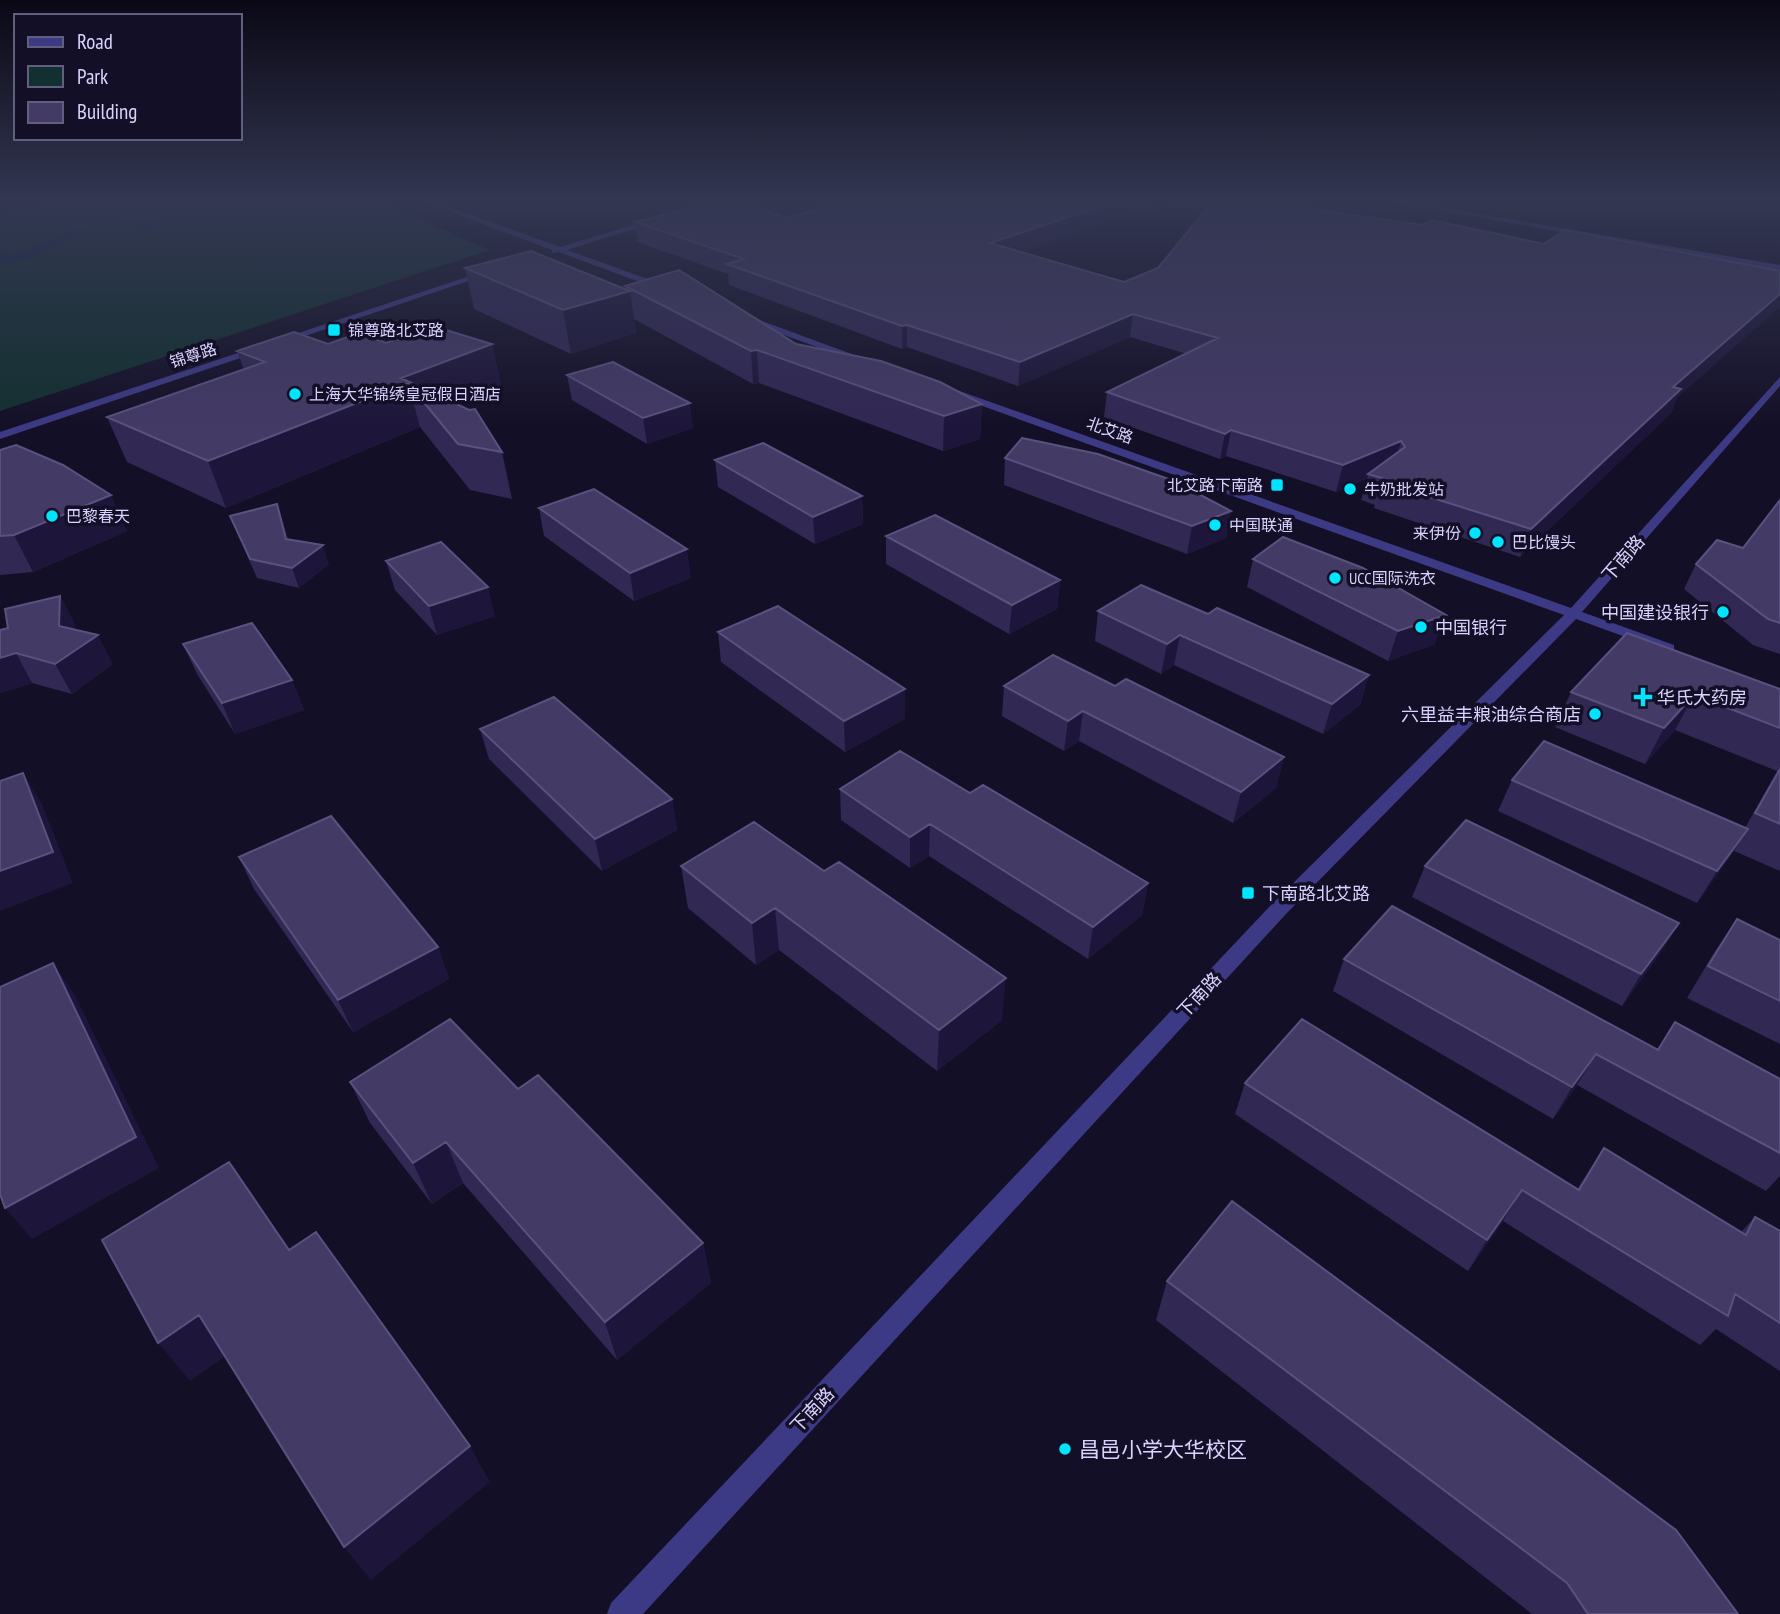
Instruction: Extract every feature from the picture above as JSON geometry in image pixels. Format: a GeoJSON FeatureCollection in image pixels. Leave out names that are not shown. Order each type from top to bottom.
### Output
{"type":"FeatureCollection","features":[{"type":"Feature","properties":{"kind":"street","name":"锦尊路"},"geometry":{"type":"LineString","coordinates":[[0,425],[461,277]]}},
{"type":"Feature","properties":{"kind":"street","name":"锦尊路"},"geometry":{"type":"LineString","coordinates":[[0,436],[463,277]]}},
{"type":"Feature","properties":{"kind":"street"},"geometry":{"type":"LineString","coordinates":[[633,277],[681,295]]}},
{"type":"Feature","properties":{"kind":"street"},"geometry":{"type":"LineString","coordinates":[[734,313],[878,365]]}},
{"type":"Feature","properties":{"kind":"street","name":"下南路"},"geometry":{"type":"LineString","coordinates":[[622,1614],[1279,909],[1574,613],[1780,380]]}},
{"type":"Feature","properties":{"kind":"street","name":"北艾路"},"geometry":{"type":"LineString","coordinates":[[943,389],[1690,656]]}},
{"type":"Feature","properties":{"kind":"green space"},"geometry":{"type":"Polygon","coordinates":[[[0,277],[406,277],[0,411],[0,277]]]}},
{"type":"Feature","properties":{"kind":"building"},"geometry":{"type":"Polygon","coordinates":[[[487,277],[596,277],[630,291],[563,310],[487,277]]]}},
{"type":"Feature","properties":{"kind":"building"},"geometry":{"type":"Polygon","coordinates":[[[654,277],[691,277],[796,344],[881,361],[940,382],[982,404],[944,416],[757,350],[751,351],[625,286],[654,277]]]}},
{"type":"Feature","properties":{"kind":"building"},"geometry":{"type":"Polygon","coordinates":[[[765,277],[1108,277],[1124,282],[1135,277],[1780,277],[1780,294],[1673,387],[1681,389],[1531,529],[1382,482],[1385,479],[1368,474],[1405,447],[1401,441],[1343,465],[1231,430],[1225,434],[1107,392],[1218,338],[1133,314],[1020,362],[907,325],[902,326],[765,277]]]}},
{"type":"Feature","properties":{"kind":"building"},"geometry":{"type":"Polygon","coordinates":[[[433,326],[492,344],[401,378],[469,410],[475,409],[502,452],[458,444],[408,383],[208,461],[107,417],[265,362],[237,351],[294,332],[328,344],[359,333],[386,343],[433,326]]]}},
{"type":"Feature","properties":{"kind":"building"},"geometry":{"type":"Polygon","coordinates":[[[613,362],[690,403],[643,418],[567,375],[613,362]]]}},
{"type":"Feature","properties":{"kind":"building"},"geometry":{"type":"Polygon","coordinates":[[[1022,438],[1098,454],[1174,481],[1231,511],[1192,526],[1005,458],[1022,438]]]}},
{"type":"Feature","properties":{"kind":"building"},"geometry":{"type":"Polygon","coordinates":[[[763,443],[862,496],[813,517],[715,460],[763,443]]]}},
{"type":"Feature","properties":{"kind":"building"},"geometry":{"type":"Polygon","coordinates":[[[16,445],[63,465],[111,495],[14,535],[0,536],[0,450],[16,445]]]}},
{"type":"Feature","properties":{"kind":"building"},"geometry":{"type":"Polygon","coordinates":[[[594,489],[687,549],[630,573],[539,508],[594,489]]]}},
{"type":"Feature","properties":{"kind":"building"},"geometry":{"type":"Polygon","coordinates":[[[1780,500],[1780,623],[1768,619],[1696,564],[1717,540],[1743,548],[1780,500]]]}},
{"type":"Feature","properties":{"kind":"building"},"geometry":{"type":"Polygon","coordinates":[[[277,504],[286,539],[323,545],[292,568],[250,559],[230,516],[277,504]]]}},
{"type":"Feature","properties":{"kind":"building"},"geometry":{"type":"Polygon","coordinates":[[[935,515],[1060,580],[1012,605],[886,536],[935,515]]]}},
{"type":"Feature","properties":{"kind":"building"},"geometry":{"type":"Polygon","coordinates":[[[1283,537],[1363,568],[1446,615],[1398,631],[1253,559],[1283,537]]]}},
{"type":"Feature","properties":{"kind":"building"},"geometry":{"type":"Polygon","coordinates":[[[441,542],[488,587],[429,606],[386,561],[441,542]]]}},
{"type":"Feature","properties":{"kind":"building"},"geometry":{"type":"Polygon","coordinates":[[[1141,585],[1208,614],[1217,608],[1369,675],[1332,704],[1180,635],[1167,644],[1098,611],[1141,585]]]}},
{"type":"Feature","properties":{"kind":"building"},"geometry":{"type":"Polygon","coordinates":[[[60,596],[59,626],[98,635],[55,664],[16,653],[0,658],[0,630],[8,628],[5,609],[60,596]]]}},
{"type":"Feature","properties":{"kind":"building"},"geometry":{"type":"Polygon","coordinates":[[[778,606],[905,689],[844,721],[718,632],[778,606]]]}},
{"type":"Feature","properties":{"kind":"building"},"geometry":{"type":"Polygon","coordinates":[[[252,623],[292,680],[222,703],[183,644],[252,623]]]}},
{"type":"Feature","properties":{"kind":"building"},"geometry":{"type":"Polygon","coordinates":[[[1627,633],[1780,689],[1780,728],[1694,695],[1664,728],[1571,692],[1627,633]]]}},
{"type":"Feature","properties":{"kind":"building"},"geometry":{"type":"Polygon","coordinates":[[[1053,655],[1115,686],[1126,679],[1284,757],[1241,792],[1083,711],[1068,721],[1004,686],[1053,655]]]}},
{"type":"Feature","properties":{"kind":"building"},"geometry":{"type":"Polygon","coordinates":[[[554,697],[672,799],[595,839],[480,729],[554,697]]]}},
{"type":"Feature","properties":{"kind":"building"},"geometry":{"type":"Polygon","coordinates":[[[1544,741],[1748,829],[1717,871],[1512,780],[1544,741]]]}},
{"type":"Feature","properties":{"kind":"building"},"geometry":{"type":"Polygon","coordinates":[[[900,751],[970,793],[983,785],[1148,883],[1093,927],[930,824],[910,837],[840,789],[900,751]]]}},
{"type":"Feature","properties":{"kind":"building"},"geometry":{"type":"Polygon","coordinates":[[[1780,769],[1780,824],[1755,813],[1780,769]]]}},
{"type":"Feature","properties":{"kind":"building"},"geometry":{"type":"Polygon","coordinates":[[[23,773],[53,852],[0,871],[0,781],[23,773]]]}},
{"type":"Feature","properties":{"kind":"building"},"geometry":{"type":"Polygon","coordinates":[[[331,816],[438,947],[338,1000],[239,857],[331,816]]]}},
{"type":"Feature","properties":{"kind":"building"},"geometry":{"type":"Polygon","coordinates":[[[1466,820],[1679,923],[1641,974],[1425,866],[1466,820]]]}},
{"type":"Feature","properties":{"kind":"building"},"geometry":{"type":"Polygon","coordinates":[[[754,822],[824,871],[839,862],[1006,978],[939,1030],[775,908],[752,923],[681,866],[754,822]]]}},
{"type":"Feature","properties":{"kind":"building"},"geometry":{"type":"Polygon","coordinates":[[[1392,906],[1658,1050],[1675,1022],[1780,1079],[1780,1153],[1596,1054],[1572,1087],[1344,959],[1392,906]]]}},
{"type":"Feature","properties":{"kind":"building"},"geometry":{"type":"Polygon","coordinates":[[[1737,919],[1780,940],[1780,1001],[1708,966],[1737,919]]]}},
{"type":"Feature","properties":{"kind":"building"},"geometry":{"type":"Polygon","coordinates":[[[53,963],[136,1137],[5,1208],[0,1194],[0,987],[53,963]]]}},
{"type":"Feature","properties":{"kind":"building"},"geometry":{"type":"Polygon","coordinates":[[[450,1019],[518,1089],[538,1075],[703,1243],[605,1322],[446,1142],[413,1163],[350,1082],[450,1019]]]}},
{"type":"Feature","properties":{"kind":"building"},"geometry":{"type":"Polygon","coordinates":[[[1302,1019],[1579,1190],[1604,1148],[1746,1235],[1755,1217],[1780,1231],[1780,1323],[1735,1294],[1728,1316],[1522,1190],[1487,1240],[1245,1083],[1302,1019]]]}},
{"type":"Feature","properties":{"kind":"building"},"geometry":{"type":"Polygon","coordinates":[[[229,1162],[289,1250],[316,1232],[470,1446],[344,1547],[199,1315],[158,1343],[102,1240],[229,1162]]]}},
{"type":"Feature","properties":{"kind":"building"},"geometry":{"type":"Polygon","coordinates":[[[1232,1201],[1676,1530],[1738,1614],[1588,1614],[1567,1583],[1167,1281],[1232,1201]]]}},
{"type":"Feature","properties":{"kind":"place","name":"锦尊路北艾路"},"geometry":{"type":"Point","coordinates":[334,330]}},
{"type":"Feature","properties":{"kind":"place","name":"上海大华锦绣皇冠假日酒店"},"geometry":{"type":"Point","coordinates":[295,394]}},
{"type":"Feature","properties":{"kind":"place","name":"北艾路下南路"},"geometry":{"type":"Point","coordinates":[1277,485]}},
{"type":"Feature","properties":{"kind":"place","name":"牛奶批发站"},"geometry":{"type":"Point","coordinates":[1350,489]}},
{"type":"Feature","properties":{"kind":"place","name":"巴黎春天"},"geometry":{"type":"Point","coordinates":[52,516]}},
{"type":"Feature","properties":{"kind":"place","name":"中国联通"},"geometry":{"type":"Point","coordinates":[1215,525]}},
{"type":"Feature","properties":{"kind":"place","name":"来伊份"},"geometry":{"type":"Point","coordinates":[1475,533]}},
{"type":"Feature","properties":{"kind":"place","name":"巴比馒头"},"geometry":{"type":"Point","coordinates":[1498,542]}},
{"type":"Feature","properties":{"kind":"place","name":"UCC国际洗衣"},"geometry":{"type":"Point","coordinates":[1335,578]}},
{"type":"Feature","properties":{"kind":"place","name":"中国建设银行"},"geometry":{"type":"Point","coordinates":[1723,612]}},
{"type":"Feature","properties":{"kind":"place","name":"中国银行"},"geometry":{"type":"Point","coordinates":[1421,627]}},
{"type":"Feature","properties":{"kind":"place","name":"华氏大药房"},"geometry":{"type":"Point","coordinates":[1643,697]}},
{"type":"Feature","properties":{"kind":"place","name":"六里益丰粮油综合商店"},"geometry":{"type":"Point","coordinates":[1595,714]}},
{"type":"Feature","properties":{"kind":"place","name":"下南路北艾路"},"geometry":{"type":"Point","coordinates":[1248,893]}},
{"type":"Feature","properties":{"kind":"place","name":"昌邑小学大华校区"},"geometry":{"type":"Point","coordinates":[1065,1449]}}]}
